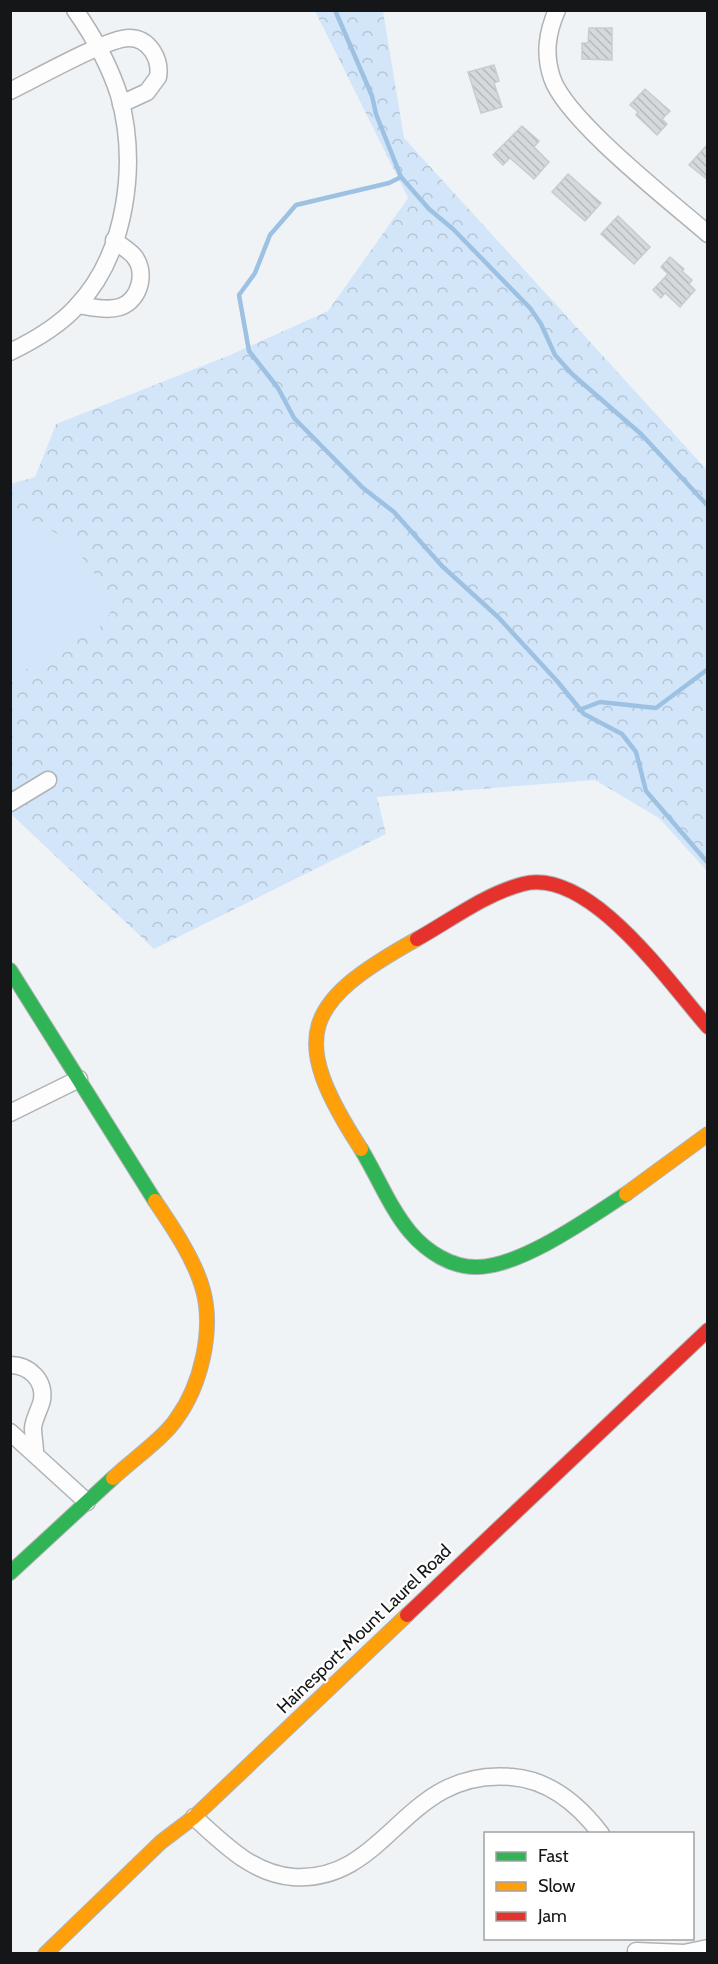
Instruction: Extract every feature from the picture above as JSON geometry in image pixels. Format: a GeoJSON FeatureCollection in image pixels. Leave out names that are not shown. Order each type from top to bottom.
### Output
{"type":"FeatureCollection","features":[{"type":"Feature","properties":{"kind":"street"},"geometry":{"type":"LineString","coordinates":[[10,352],[52,329],[78,305],[104,269],[121,215],[126,175],[126,136],[121,104],[99,47],[75,10]]}},
{"type":"Feature","properties":{"kind":"street"},"geometry":{"type":"LineString","coordinates":[[557,10],[547,43],[548,62],[553,80],[562,97],[590,129],[708,234]]}},
{"type":"Feature","properties":{"kind":"street"},"geometry":{"type":"LineString","coordinates":[[10,92],[99,47],[117,40],[136,39],[145,43],[157,58],[160,68],[154,86],[147,92],[121,104]]}},
{"type":"Feature","properties":{"kind":"street"},"geometry":{"type":"LineString","coordinates":[[78,305],[102,309],[121,307],[137,292],[141,281],[138,263],[134,255],[114,240]]}},
{"type":"Feature","properties":{"kind":"street"},"geometry":{"type":"LineString","coordinates":[[10,803],[48,780]]}},
{"type":"Feature","properties":{"kind":"street"},"geometry":{"type":"LineString","coordinates":[[708,1027],[597,907],[564,886],[546,882],[527,883],[490,897],[364,971],[332,1000],[319,1022],[315,1038],[320,1073],[327,1090],[402,1218],[428,1249],[461,1265],[480,1268],[515,1258],[627,1193],[708,1134]]}},
{"type":"Feature","properties":{"kind":"street"},"geometry":{"type":"LineString","coordinates":[[10,970],[191,1263],[204,1294],[206,1325],[198,1378],[181,1413],[147,1449],[10,1573]]}},
{"type":"Feature","properties":{"kind":"street"},"geometry":{"type":"LineString","coordinates":[[10,1113],[79,1079]]}},
{"type":"Feature","properties":{"kind":"street","name":"Hainesport-Mount Laurel Road"},"geometry":{"type":"LineString","coordinates":[[45,1953],[161,1842],[194,1817],[708,1330]]}},
{"type":"Feature","properties":{"kind":"street"},"geometry":{"type":"LineString","coordinates":[[10,1365],[23,1367],[32,1372],[42,1389],[42,1399],[33,1427],[36,1452]]}},
{"type":"Feature","properties":{"kind":"street"},"geometry":{"type":"LineString","coordinates":[[10,1432],[36,1452],[87,1502]]}},
{"type":"Feature","properties":{"kind":"street"},"geometry":{"type":"LineString","coordinates":[[194,1817],[244,1860],[258,1867],[291,1877],[309,1877],[344,1868],[374,1847],[436,1792],[477,1777],[521,1778],[543,1785],[580,1810],[601,1832]]}},
{"type":"Feature","properties":{"kind":"street"},"geometry":{"type":"LineString","coordinates":[[637,1948],[684,1953],[708,1948]]}},
{"type":"Feature","properties":{"kind":"green space"},"geometry":{"type":"Polygon","coordinates":[[[315,11],[383,11],[404,138],[707,470],[707,871],[659,818],[595,780],[377,797],[386,834],[154,949],[11,814],[10,484],[35,477],[56,424],[230,355],[328,311],[408,198],[315,11]]]}},
{"type":"Feature","properties":{"kind":"green space"},"geometry":{"type":"Polygon","coordinates":[[[10,509],[69,540],[116,602],[103,625],[11,678],[10,509]]]}},
{"type":"Feature","properties":{"kind":"building"},"geometry":{"type":"Polygon","coordinates":[[[589,28],[612,28],[612,60],[582,59],[582,43],[588,43],[589,28]]]}},
{"type":"Feature","properties":{"kind":"building"},"geometry":{"type":"Polygon","coordinates":[[[494,65],[499,81],[494,83],[502,107],[481,113],[468,72],[494,65]]]}},
{"type":"Feature","properties":{"kind":"building"},"geometry":{"type":"Polygon","coordinates":[[[645,89],[670,111],[662,119],[667,124],[657,135],[636,115],[638,112],[630,105],[645,89]]]}},
{"type":"Feature","properties":{"kind":"building"},"geometry":{"type":"Polygon","coordinates":[[[522,126],[539,141],[534,147],[549,162],[534,179],[510,158],[503,165],[493,155],[522,126]]]}},
{"type":"Feature","properties":{"kind":"building"},"geometry":{"type":"Polygon","coordinates":[[[708,144],[708,180],[689,165],[708,144]]]}},
{"type":"Feature","properties":{"kind":"building"},"geometry":{"type":"Polygon","coordinates":[[[568,174],[601,203],[585,221],[552,192],[568,174]]]}},
{"type":"Feature","properties":{"kind":"building"},"geometry":{"type":"Polygon","coordinates":[[[618,216],[650,247],[634,264],[601,234],[618,216]]]}},
{"type":"Feature","properties":{"kind":"building"},"geometry":{"type":"Polygon","coordinates":[[[670,257],[684,269],[682,271],[692,280],[689,284],[695,290],[680,307],[665,293],[661,298],[653,290],[668,274],[661,267],[670,257]]]}},
{"type":"Feature","properties":{"kind":"waterway"},"geometry":{"type":"LineString","coordinates":[[335,10],[372,96],[376,114],[401,177],[429,209],[453,229],[530,308],[541,324],[555,355],[572,374],[641,434],[708,506]]}},
{"type":"Feature","properties":{"kind":"waterway"},"geometry":{"type":"LineString","coordinates":[[401,177],[389,183],[296,205],[270,235],[255,273],[239,295],[249,351],[278,388],[294,418],[363,488],[394,512],[442,566],[498,617],[584,714],[622,734],[636,752],[646,791],[708,863]]}},
{"type":"Feature","properties":{"kind":"waterway"},"geometry":{"type":"LineString","coordinates":[[579,710],[600,702],[656,708],[708,669]]}},
{"type":"Feature","properties":{"kind":"traffic: fast"},"geometry":{"type":"LineString","coordinates":[[10,970],[155,1201]]}},
{"type":"Feature","properties":{"kind":"traffic: fast"},"geometry":{"type":"LineString","coordinates":[[361,1149],[390,1203],[410,1232],[432,1252],[450,1262],[468,1267],[495,1265],[534,1250],[626,1194]]}},
{"type":"Feature","properties":{"kind":"traffic: fast"},"geometry":{"type":"LineString","coordinates":[[10,1573],[113,1478]]}},
{"type":"Feature","properties":{"kind":"traffic: slow"},"geometry":{"type":"LineString","coordinates":[[361,1149],[338,1110],[323,1078],[316,1050],[318,1026],[329,1004],[349,983],[417,939]]}},
{"type":"Feature","properties":{"kind":"traffic: slow"},"geometry":{"type":"LineString","coordinates":[[626,1194],[708,1134]]}},
{"type":"Feature","properties":{"kind":"traffic: slow"},"geometry":{"type":"LineString","coordinates":[[113,1478],[156,1441],[177,1418],[199,1374],[206,1339],[206,1306],[195,1267],[155,1201]]}},
{"type":"Feature","properties":{"kind":"traffic: slow"},"geometry":{"type":"LineString","coordinates":[[45,1954],[161,1842],[194,1817],[407,1615]]}},
{"type":"Feature","properties":{"kind":"traffic: jam"},"geometry":{"type":"LineString","coordinates":[[417,939],[468,908],[509,888],[523,884],[549,883],[575,893],[601,910],[650,958],[708,1027]]}},
{"type":"Feature","properties":{"kind":"traffic: jam"},"geometry":{"type":"LineString","coordinates":[[407,1615],[708,1330]]}}]}
